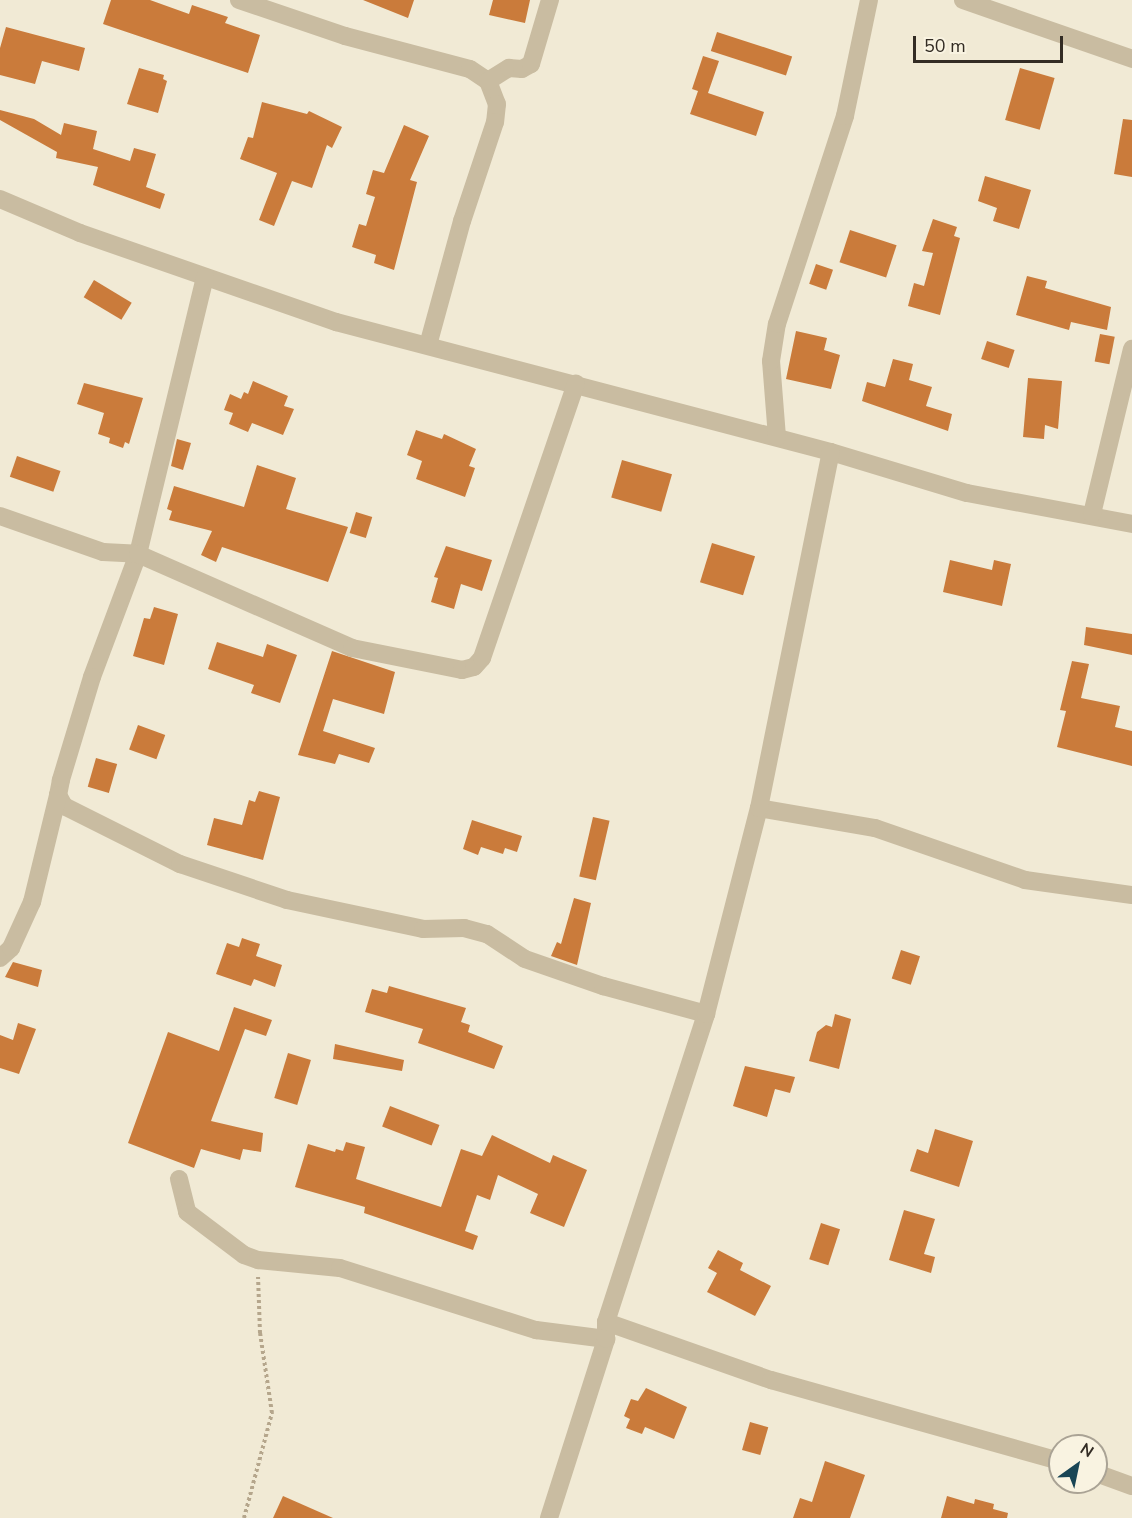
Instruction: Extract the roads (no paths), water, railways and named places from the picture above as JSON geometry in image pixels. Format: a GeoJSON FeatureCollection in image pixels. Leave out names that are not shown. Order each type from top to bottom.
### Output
{"type":"FeatureCollection","features":[{"type":"Feature","properties":{"kind":"street"},"geometry":{"type":"LineString","coordinates":[[239,0],[345,36],[470,69],[488,81],[497,104],[495,122],[428,345]]}},
{"type":"Feature","properties":{"kind":"street"},"geometry":{"type":"LineString","coordinates":[[488,81],[509,68],[522,69],[531,64],[550,0]]}},
{"type":"Feature","properties":{"kind":"street"},"geometry":{"type":"LineString","coordinates":[[777,437],[771,361],[777,324],[844,116],[869,0]]}},
{"type":"Feature","properties":{"kind":"street"},"geometry":{"type":"LineString","coordinates":[[963,0],[1132,59]]}},
{"type":"Feature","properties":{"kind":"street"},"geometry":{"type":"LineString","coordinates":[[0,199],[80,233],[336,322],[777,437],[967,493],[1092,514],[1132,524]]}},
{"type":"Feature","properties":{"kind":"street"},"geometry":{"type":"LineString","coordinates":[[0,958],[10,948],[32,902],[58,795],[92,677],[138,554],[205,277]]}},
{"type":"Feature","properties":{"kind":"street"},"geometry":{"type":"LineString","coordinates":[[1092,514],[1132,349]]}},
{"type":"Feature","properties":{"kind":"street"},"geometry":{"type":"LineString","coordinates":[[0,516],[103,552],[138,554],[352,648],[462,670],[474,668],[482,658],[576,384]]}},
{"type":"Feature","properties":{"kind":"street"},"geometry":{"type":"LineString","coordinates":[[549,1518],[706,1014],[759,808],[831,452]]}},
{"type":"Feature","properties":{"kind":"street"},"geometry":{"type":"LineString","coordinates":[[58,795],[64,806],[180,864],[287,900],[423,929],[464,928],[487,934],[525,958],[603,986],[706,1014]]}},
{"type":"Feature","properties":{"kind":"street"},"geometry":{"type":"LineString","coordinates":[[759,808],[875,828],[1025,880],[1132,895]]}},
{"type":"Feature","properties":{"kind":"street"},"geometry":{"type":"LineString","coordinates":[[180,1179],[187,1212],[220,1239],[258,1260],[340,1268],[536,1330],[606,1331],[1048,1458]]}},
{"type":"Feature","properties":{"kind":"street"},"geometry":{"type":"LineString","coordinates":[[1108,1477],[1132,1486]]}}]}
